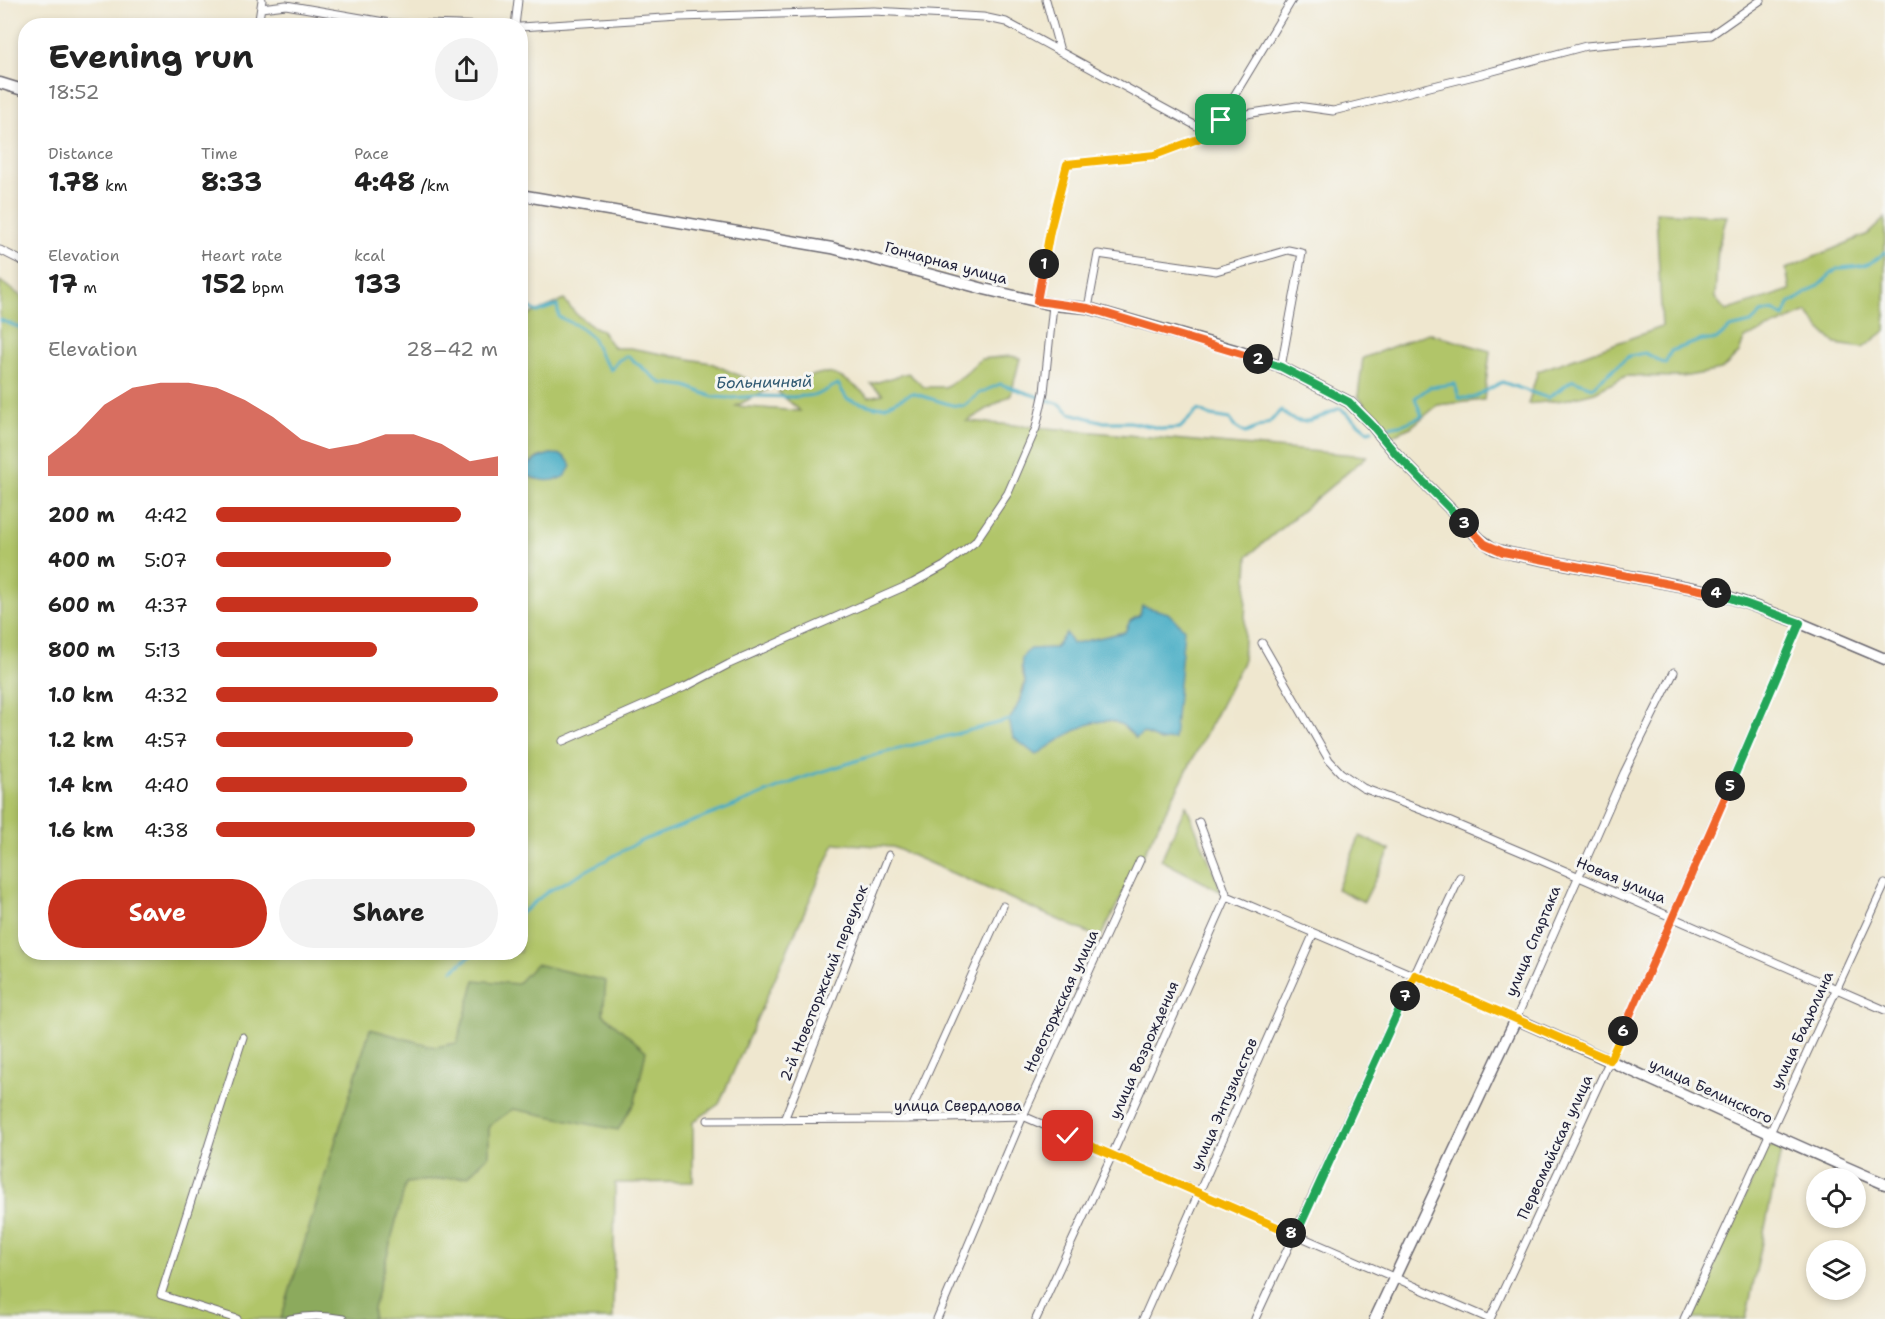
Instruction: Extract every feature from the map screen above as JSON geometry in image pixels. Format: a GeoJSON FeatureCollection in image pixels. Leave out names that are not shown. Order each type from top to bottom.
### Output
{"type":"FeatureCollection","features":[{"type":"Feature","properties":{"kind":"street"},"geometry":{"type":"LineString","coordinates":[[259,18],[262,0]]}},
{"type":"Feature","properties":{"kind":"street"},"geometry":{"type":"LineString","coordinates":[[516,18],[518,0]]}},
{"type":"Feature","properties":{"kind":"street"},"geometry":{"type":"LineString","coordinates":[[1046,0],[1060,51]]}},
{"type":"Feature","properties":{"kind":"street"},"geometry":{"type":"LineString","coordinates":[[1037,301],[1050,231],[1067,164],[1155,155],[1211,134],[1292,0]]}},
{"type":"Feature","properties":{"kind":"street"},"geometry":{"type":"LineString","coordinates":[[1221,120],[1297,106],[1333,111],[1482,75],[1586,46],[1711,35],[1761,0]]}},
{"type":"Feature","properties":{"kind":"street"},"geometry":{"type":"LineString","coordinates":[[261,8],[286,5],[361,18]]}},
{"type":"Feature","properties":{"kind":"street"},"geometry":{"type":"LineString","coordinates":[[528,26],[680,17],[874,11],[983,17],[1006,22],[1211,134]]}},
{"type":"Feature","properties":{"kind":"street"},"geometry":{"type":"LineString","coordinates":[[0,83],[18,89]]}},
{"type":"Feature","properties":{"kind":"street","name":"Гончарная улица"},"geometry":{"type":"LineString","coordinates":[[528,196],[832,248],[984,289],[1053,304],[1088,308],[1238,351],[1281,367],[1339,396],[1359,411],[1396,454],[1480,539],[1494,549],[1718,593],[1800,623],[1885,659]]}},
{"type":"Feature","properties":{"kind":"street"},"geometry":{"type":"LineString","coordinates":[[0,250],[18,259]]}},
{"type":"Feature","properties":{"kind":"street"},"geometry":{"type":"LineString","coordinates":[[1088,308],[1098,254],[1216,271],[1288,250],[1302,253],[1281,367]]}},
{"type":"Feature","properties":{"kind":"street"},"geometry":{"type":"LineString","coordinates":[[563,741],[685,687],[729,664],[913,583],[944,566],[975,542],[1008,493],[1036,428],[1044,392],[1053,304]]}},
{"type":"Feature","properties":{"kind":"street","name":"Первомайская улица"},"geometry":{"type":"LineString","coordinates":[[1490,1319],[1610,1060],[1800,623]]}},
{"type":"Feature","properties":{"kind":"street","name":"Новая улица"},"geometry":{"type":"LineString","coordinates":[[1262,643],[1333,766],[1350,781],[1577,876],[1885,1010]]}},
{"type":"Feature","properties":{"kind":"street","name":"улица Спартака"},"geometry":{"type":"LineString","coordinates":[[1375,1319],[1515,1019],[1624,773],[1674,672]]}},
{"type":"Feature","properties":{"kind":"street"},"geometry":{"type":"LineString","coordinates":[[1199,822],[1227,896]]}},
{"type":"Feature","properties":{"kind":"street","name":"2-й Новоторжский переулок"},"geometry":{"type":"LineString","coordinates":[[784,1120],[889,855]]}},
{"type":"Feature","properties":{"kind":"street","name":"Новоторжская улица"},"geometry":{"type":"LineString","coordinates":[[937,1319],[1023,1116],[1140,860]]}},
{"type":"Feature","properties":{"kind":"street"},"geometry":{"type":"LineString","coordinates":[[1255,1319],[1296,1235],[1460,877]]}},
{"type":"Feature","properties":{"kind":"street","name":"улица Бадюлина"},"geometry":{"type":"LineString","coordinates":[[1684,1319],[1885,884]]}},
{"type":"Feature","properties":{"kind":"street","name":"улица Белинского"},"geometry":{"type":"LineString","coordinates":[[1227,896],[1610,1060],[1769,1134],[1885,1184]]}},
{"type":"Feature","properties":{"kind":"street","name":"улица Возрождения"},"geometry":{"type":"LineString","coordinates":[[1036,1319],[1227,896]]}},
{"type":"Feature","properties":{"kind":"street"},"geometry":{"type":"LineString","coordinates":[[907,1119],[1003,906]]}},
{"type":"Feature","properties":{"kind":"street","name":"улица Энтузиастов"},"geometry":{"type":"LineString","coordinates":[[1143,1319],[1314,933]]}},
{"type":"Feature","properties":{"kind":"street"},"geometry":{"type":"LineString","coordinates":[[237,1319],[161,1295],[243,1037]]}},
{"type":"Feature","properties":{"kind":"street","name":"улица Свердлова"},"geometry":{"type":"LineString","coordinates":[[708,1120],[1023,1116],[1490,1319]]}},
{"type":"Feature","properties":{"kind":"street"},"geometry":{"type":"LineString","coordinates":[[290,1319],[309,1315],[343,1319]]}},
{"type":"Feature","properties":{"kind":"green space"},"geometry":{"type":"Polygon","coordinates":[[[1656,212],[1727,216],[1718,247],[1715,298],[1726,311],[1790,290],[1786,269],[1868,234],[1885,218],[1885,331],[1863,348],[1836,344],[1807,312],[1744,339],[1739,353],[1721,370],[1682,377],[1626,376],[1595,392],[1564,400],[1528,404],[1538,371],[1662,327],[1656,212]]]}},
{"type":"Feature","properties":{"kind":"green space"},"geometry":{"type":"Polygon","coordinates":[[[0,281],[18,294],[18,960],[528,960],[528,476],[535,479],[546,479],[551,454],[539,457],[528,464],[528,315],[564,300],[576,314],[601,330],[614,348],[630,348],[711,363],[769,389],[736,406],[800,411],[778,392],[822,373],[839,376],[869,397],[883,394],[871,384],[908,373],[924,387],[945,387],[963,376],[981,359],[1011,356],[1020,358],[1011,395],[967,421],[1367,456],[1248,556],[1243,662],[1100,938],[893,847],[835,843],[719,1104],[693,1122],[693,1182],[615,1183],[613,1319],[0,1319],[0,281]],[[1140,615],[1130,621],[1125,632],[1072,644],[1066,634],[1055,648],[1030,649],[1021,668],[1025,681],[1016,710],[1009,720],[1050,746],[1084,726],[1103,721],[1121,724],[1135,738],[1143,733],[1161,741],[1140,615]]]}},
{"type":"Feature","properties":{"kind":"green space"},"geometry":{"type":"Polygon","coordinates":[[[1428,333],[1490,351],[1484,400],[1438,405],[1411,427],[1390,436],[1358,396],[1363,358],[1428,333]]]}},
{"type":"Feature","properties":{"kind":"green space"},"geometry":{"type":"Polygon","coordinates":[[[1186,805],[1222,892],[1161,860],[1186,805]]]}},
{"type":"Feature","properties":{"kind":"green space"},"geometry":{"type":"Polygon","coordinates":[[[1360,836],[1390,850],[1364,902],[1337,889],[1360,836]]]}},
{"type":"Feature","properties":{"kind":"green space"},"geometry":{"type":"Polygon","coordinates":[[[536,964],[606,981],[603,1014],[646,1051],[635,1102],[618,1130],[513,1109],[489,1126],[489,1155],[468,1176],[406,1183],[373,1309],[373,1319],[281,1319],[370,1029],[435,1047],[457,1043],[475,980],[517,984],[536,964]]]}},
{"type":"Feature","properties":{"kind":"green space"},"geometry":{"type":"Polygon","coordinates":[[[1769,1143],[1781,1151],[1746,1319],[1690,1319],[1769,1143]]]}},
{"type":"Feature","properties":{"kind":"water"},"geometry":{"type":"Polygon","coordinates":[[[551,454],[561,455],[568,460],[571,466],[566,475],[556,480],[544,480],[528,476],[528,466],[551,454]]]}},
{"type":"Feature","properties":{"kind":"water"},"geometry":{"type":"Polygon","coordinates":[[[1142,606],[1168,613],[1184,629],[1174,739],[1161,741],[1143,733],[1136,738],[1122,725],[1111,721],[1100,722],[1077,730],[1036,755],[1013,737],[1009,720],[1020,701],[1025,684],[1021,665],[1022,657],[1030,649],[1055,648],[1066,633],[1072,644],[1125,632],[1130,621],[1140,615],[1142,606]]]}},
{"type":"Feature","properties":{"kind":"waterway","name":"Больничный"},"geometry":{"type":"LineString","coordinates":[[1379,429],[1404,424],[1422,416],[1415,398],[1430,387],[1455,384],[1459,398],[1473,398],[1502,382],[1548,398],[1573,380],[1592,387],[1629,356],[1645,353],[1665,364],[1671,351],[1702,340],[1716,340],[1730,328],[1751,323],[1761,313],[1773,310],[1784,317],[1789,304],[1819,285],[1838,268],[1863,265],[1874,261],[1885,252]]}},
{"type":"Feature","properties":{"kind":"waterway","name":"Больничный"},"geometry":{"type":"LineString","coordinates":[[528,306],[537,312],[557,305],[559,317],[578,326],[592,337],[600,355],[611,370],[619,360],[628,356],[661,383],[686,386],[713,397],[817,395],[838,384],[847,399],[875,407],[886,406],[912,393],[952,405],[964,406],[980,393],[1000,384],[1060,404],[1070,413],[1104,422],[1130,422],[1164,429],[1180,428],[1198,410],[1211,416],[1230,419],[1234,426],[1245,433],[1269,423],[1281,410],[1295,420],[1309,421],[1340,408],[1368,431],[1372,430]]}},
{"type":"Feature","properties":{"kind":"waterway","name":"Больничный"},"geometry":{"type":"LineString","coordinates":[[0,320],[18,327]]}},
{"type":"Feature","properties":{"kind":"waterway"},"geometry":{"type":"LineString","coordinates":[[528,907],[547,892],[641,841],[808,776],[875,755],[1009,720]]}},
{"type":"Feature","properties":{"kind":"waterway"},"geometry":{"type":"LineString","coordinates":[[453,970],[465,960]]}},
{"type":"Feature","properties":{"kind":"route"},"geometry":{"type":"LineString","coordinates":[[1068,1136],[1296,1235],[1415,975],[1610,1060],[1789,653],[1800,623],[1718,593],[1494,549],[1480,539],[1396,454],[1359,411],[1339,396],[1281,367],[1238,351],[1088,308],[1037,301],[1050,231],[1067,164],[1155,155],[1211,134],[1221,120]]}}]}
